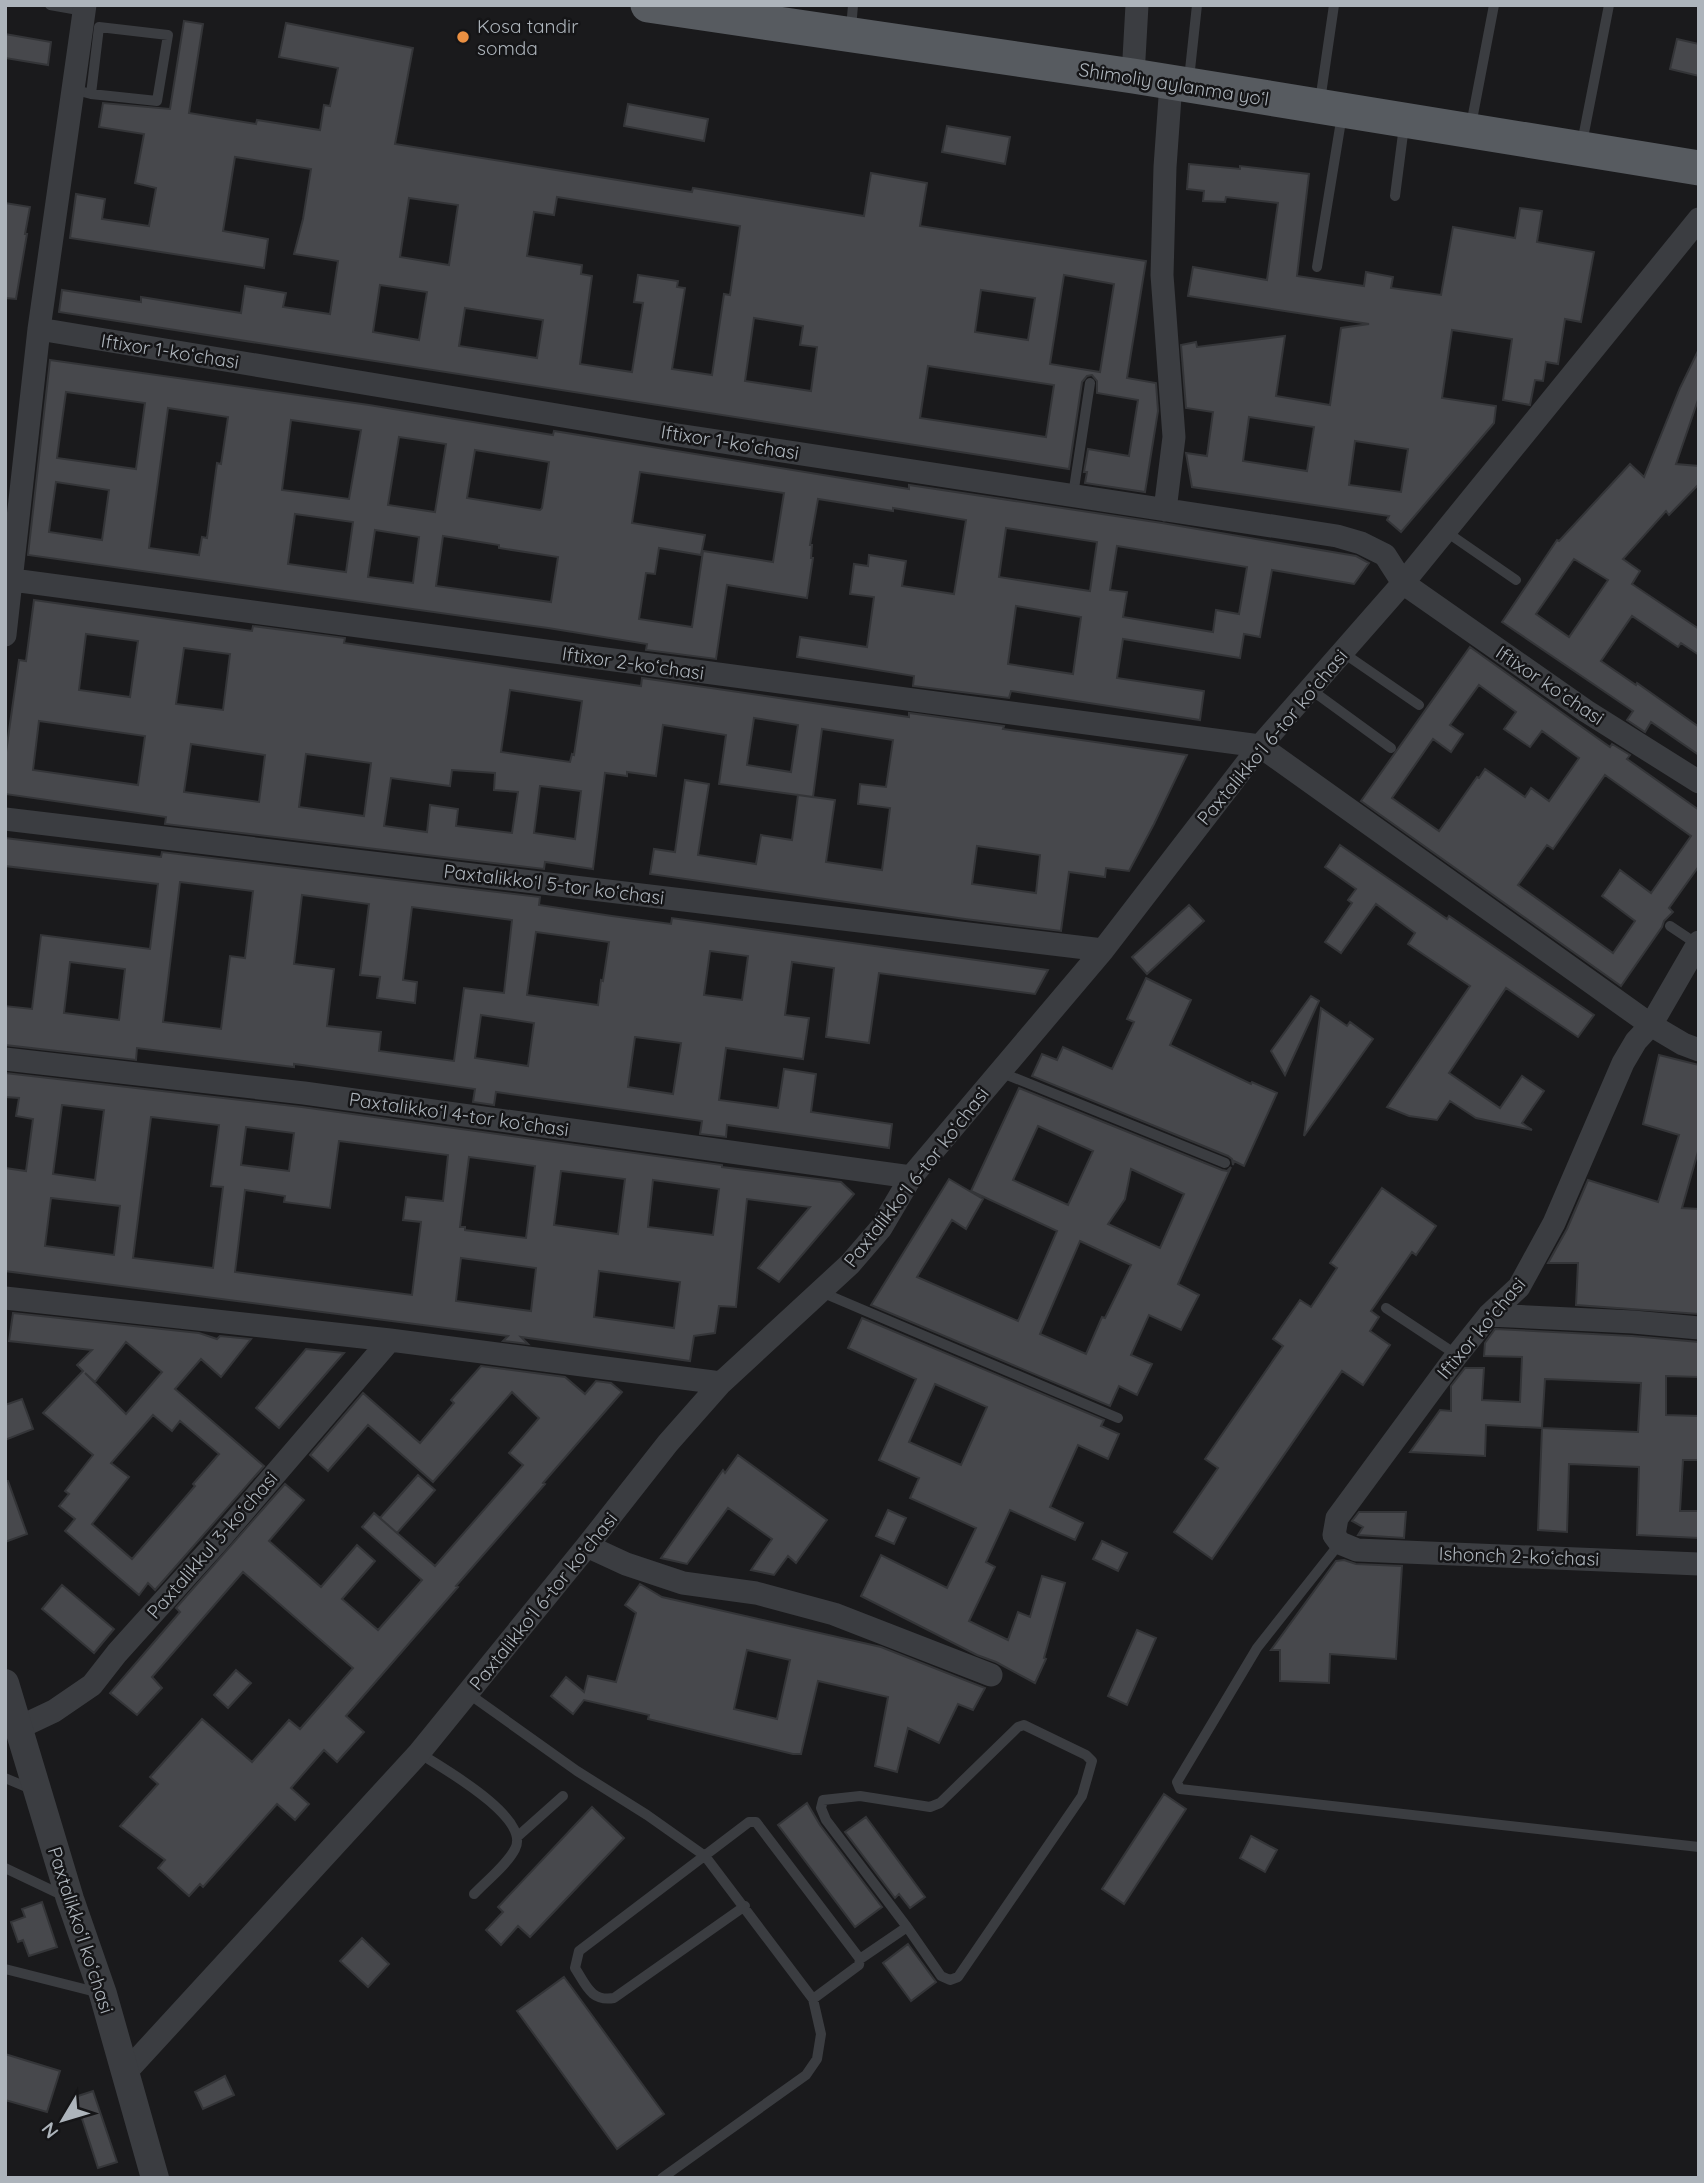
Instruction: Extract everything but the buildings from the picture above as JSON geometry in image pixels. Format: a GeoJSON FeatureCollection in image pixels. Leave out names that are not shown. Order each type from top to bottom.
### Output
{"type":"FeatureCollection","features":[{"type":"Feature","properties":{"kind":"main road","name":"Shimoliy aylanma yoʻl"},"geometry":{"type":"LineString","coordinates":[[648,5],[852,20],[1133,76],[1699,168]]}},
{"type":"Feature","properties":{"kind":"street"},"geometry":{"type":"LineString","coordinates":[[1133,76],[1137,5]]}},
{"type":"Feature","properties":{"kind":"street"},"geometry":{"type":"LineString","coordinates":[[5,635],[8,580],[39,329],[82,92],[84,8]]}},
{"type":"Feature","properties":{"kind":"street"},"geometry":{"type":"LineString","coordinates":[[1165,510],[1174,437],[1162,275],[1165,167],[1180,84]]}},
{"type":"Feature","properties":{"kind":"street","name":"Paxtalikkoʻl 6-tor koʻchasi"},"geometry":{"type":"LineString","coordinates":[[126,2072],[419,1753],[668,1443],[721,1383],[850,1264],[881,1228],[911,1177],[1103,950],[1261,746],[1403,583],[1699,219]]}},
{"type":"Feature","properties":{"kind":"street","name":"Iftixor 1-koʻchasi"},"geometry":{"type":"LineString","coordinates":[[39,329],[671,434],[1337,536],[1385,555],[1403,583]]}},
{"type":"Feature","properties":{"kind":"street","name":"Iftixor 2-koʻchasi"},"geometry":{"type":"LineString","coordinates":[[8,580],[1261,746]]}},
{"type":"Feature","properties":{"kind":"street","name":"Iftixor koʻchasi"},"geometry":{"type":"LineString","coordinates":[[1403,583],[1586,711],[1699,782]]}},
{"type":"Feature","properties":{"kind":"street"},"geometry":{"type":"LineString","coordinates":[[1261,746],[1651,1025],[1683,1044],[1699,1049]]}},
{"type":"Feature","properties":{"kind":"street","name":"Paxtalikkoʻl 5-tor koʻchasi"},"geometry":{"type":"LineString","coordinates":[[5,819],[1103,950]]}},
{"type":"Feature","properties":{"kind":"street","name":"Iftixor koʻchasi"},"geometry":{"type":"LineString","coordinates":[[1340,1543],[1334,1535],[1336,1518],[1457,1355],[1489,1315],[1519,1287],[1554,1223],[1623,1063],[1636,1041],[1651,1025],[1698,943]]}},
{"type":"Feature","properties":{"kind":"street","name":"Paxtalikkoʻl 4-tor koʻchasi"},"geometry":{"type":"LineString","coordinates":[[5,1059],[304,1093],[911,1177]]}},
{"type":"Feature","properties":{"kind":"street"},"geometry":{"type":"LineString","coordinates":[[5,1298],[390,1340],[721,1383]]}},
{"type":"Feature","properties":{"kind":"street"},"geometry":{"type":"LineString","coordinates":[[1489,1315],[1699,1328]]}},
{"type":"Feature","properties":{"kind":"street","name":"Paxtalikkul 3-koʻchasi"},"geometry":{"type":"LineString","coordinates":[[18,1728],[54,1711],[92,1685],[390,1340]]}},
{"type":"Feature","properties":{"kind":"street","name":"Ishonch 2-koʻchasi"},"geometry":{"type":"LineString","coordinates":[[1340,1543],[1357,1550],[1699,1564]]}},
{"type":"Feature","properties":{"kind":"street"},"geometry":{"type":"LineString","coordinates":[[587,1546],[626,1564],[683,1583],[756,1593],[834,1614],[991,1675]]}},
{"type":"Feature","properties":{"kind":"street","name":"Paxtalikkoʻl koʻchasi"},"geometry":{"type":"LineString","coordinates":[[5,1684],[70,1899],[103,1994],[155,2178]]}},
{"type":"Feature","properties":{"kind":"lane"},"geometry":{"type":"LineString","coordinates":[[50,5],[84,8]]}},
{"type":"Feature","properties":{"kind":"lane"},"geometry":{"type":"LineString","coordinates":[[1180,84],[1197,5]]}},
{"type":"Feature","properties":{"kind":"lane"},"geometry":{"type":"LineString","coordinates":[[1317,267],[1331,109],[1334,5]]}},
{"type":"Feature","properties":{"kind":"lane"},"geometry":{"type":"LineString","coordinates":[[1470,131],[1494,5]]}},
{"type":"Feature","properties":{"kind":"lane"},"geometry":{"type":"LineString","coordinates":[[1581,150],[1609,5]]}},
{"type":"Feature","properties":{"kind":"lane"},"geometry":{"type":"LineString","coordinates":[[99,27],[168,35],[157,101],[82,92],[99,27]]}},
{"type":"Feature","properties":{"kind":"lane"},"geometry":{"type":"LineString","coordinates":[[1395,196],[1405,121]]}},
{"type":"Feature","properties":{"kind":"lane"},"geometry":{"type":"LineString","coordinates":[[1073,495],[1090,383]]}},
{"type":"Feature","properties":{"kind":"lane"},"geometry":{"type":"LineString","coordinates":[[1445,531],[1517,580]]}},
{"type":"Feature","properties":{"kind":"lane"},"geometry":{"type":"LineString","coordinates":[[1342,652],[1419,705]]}},
{"type":"Feature","properties":{"kind":"lane"},"geometry":{"type":"LineString","coordinates":[[1310,689],[1391,748]]}},
{"type":"Feature","properties":{"kind":"lane"},"geometry":{"type":"LineString","coordinates":[[1670,926],[1698,943]]}},
{"type":"Feature","properties":{"kind":"lane"},"geometry":{"type":"LineString","coordinates":[[1000,1072],[1225,1163]]}},
{"type":"Feature","properties":{"kind":"lane"},"geometry":{"type":"LineString","coordinates":[[819,1291],[1118,1419]]}},
{"type":"Feature","properties":{"kind":"lane"},"geometry":{"type":"LineString","coordinates":[[1386,1308],[1457,1355]]}},
{"type":"Feature","properties":{"kind":"lane"},"geometry":{"type":"LineString","coordinates":[[1340,1543],[1257,1648],[1177,1782],[1180,1788],[1699,1847]]}},
{"type":"Feature","properties":{"kind":"lane"},"geometry":{"type":"LineString","coordinates":[[468,1695],[705,1856],[813,1999],[821,2035],[817,2059],[806,2075],[662,2178]]}},
{"type":"Feature","properties":{"kind":"lane"},"geometry":{"type":"LineString","coordinates":[[1024,1725],[1093,1761],[1082,1796],[958,1977],[950,1980],[941,1976],[907,1927],[826,1820],[821,1808],[823,1800],[860,1796],[930,1807],[940,1803],[1018,1727],[1024,1725]]}},
{"type":"Feature","properties":{"kind":"lane"},"geometry":{"type":"LineString","coordinates":[[419,1753],[462,1780],[503,1812],[513,1826],[517,1837],[516,1848],[474,1894]]}},
{"type":"Feature","properties":{"kind":"lane"},"geometry":{"type":"LineString","coordinates":[[5,1778],[37,1791]]}},
{"type":"Feature","properties":{"kind":"lane"},"geometry":{"type":"LineString","coordinates":[[517,1837],[563,1796]]}},
{"type":"Feature","properties":{"kind":"lane"},"geometry":{"type":"LineString","coordinates":[[745,1906],[614,1998],[604,2000],[590,1993],[575,1968],[579,1951],[749,1822],[756,1822],[860,1959]]}},
{"type":"Feature","properties":{"kind":"lane"},"geometry":{"type":"LineString","coordinates":[[5,1868],[70,1899]]}},
{"type":"Feature","properties":{"kind":"lane"},"geometry":{"type":"LineString","coordinates":[[813,1999],[859,1965],[860,1959],[907,1927]]}},
{"type":"Feature","properties":{"kind":"lane"},"geometry":{"type":"LineString","coordinates":[[5,1969],[103,1994]]}},
{"type":"Feature","properties":{"kind":"place","name":"Kosa tandir somda"},"geometry":{"type":"Point","coordinates":[463,37]}}]}
